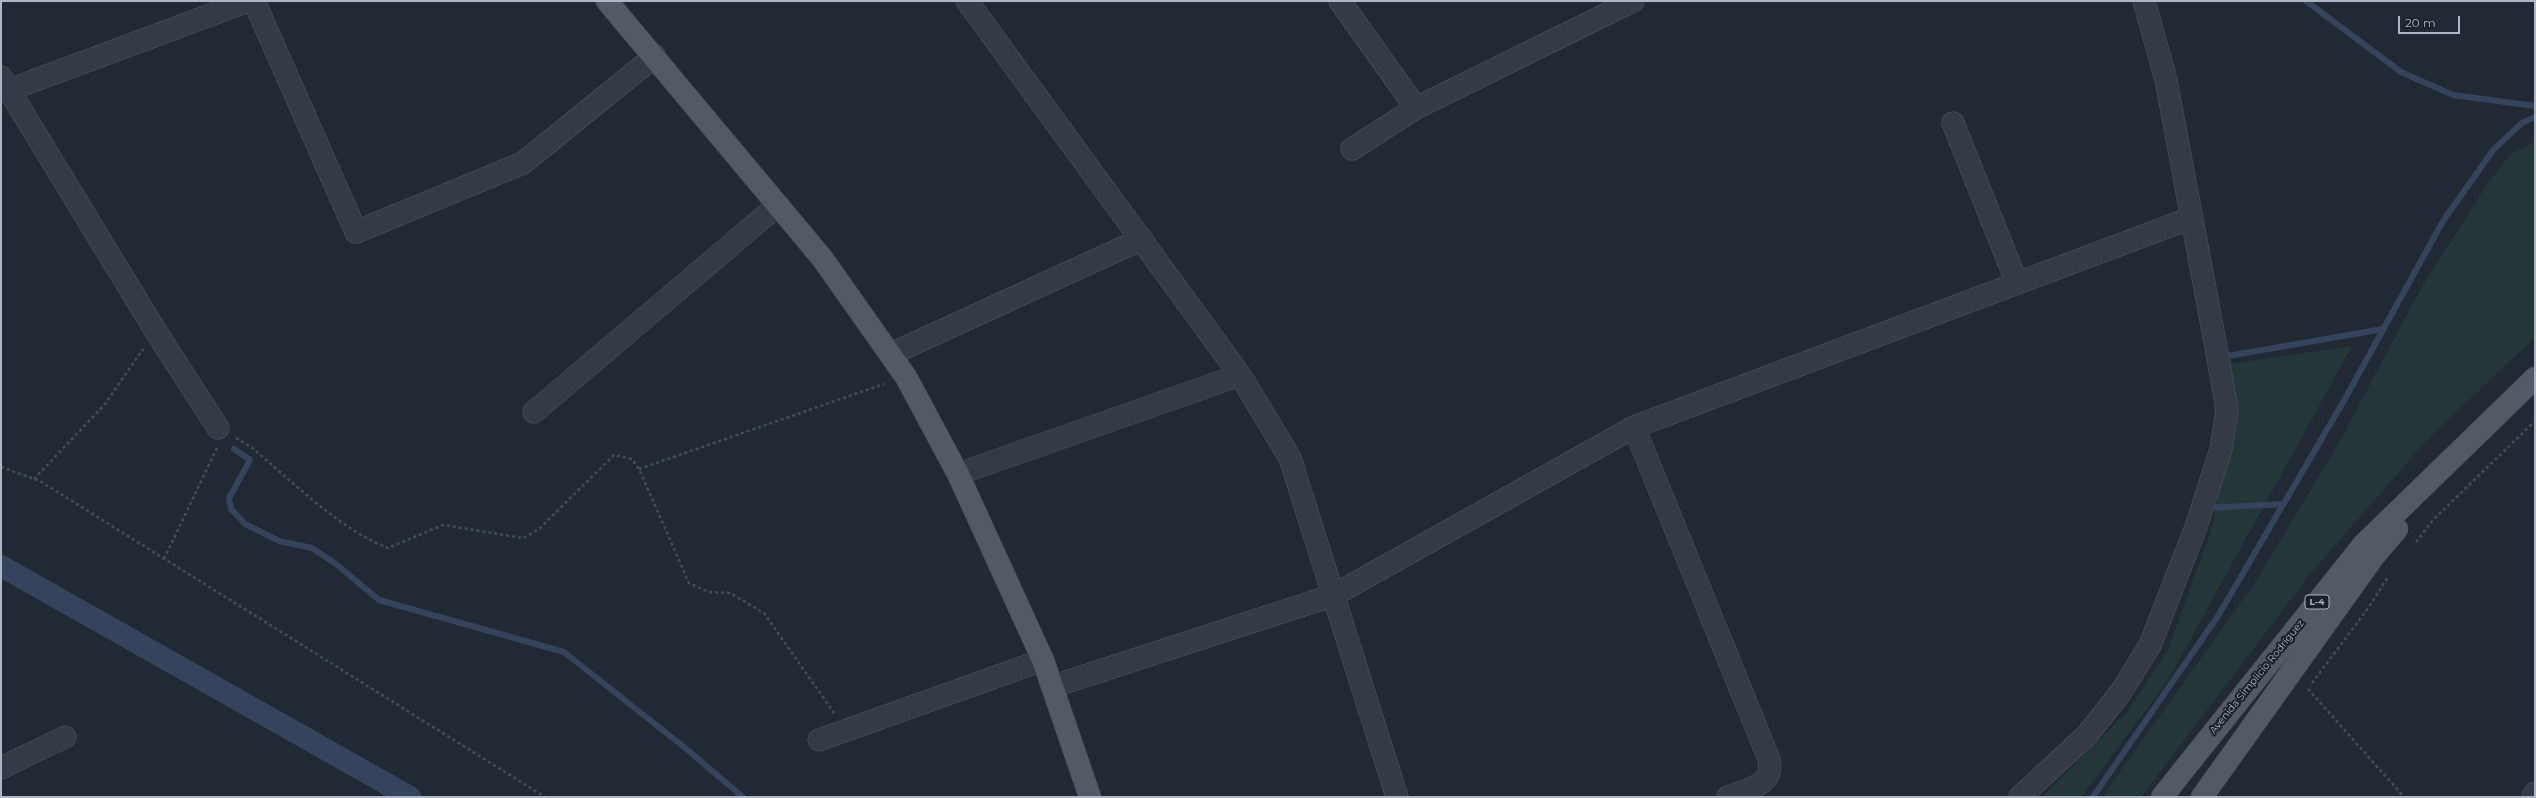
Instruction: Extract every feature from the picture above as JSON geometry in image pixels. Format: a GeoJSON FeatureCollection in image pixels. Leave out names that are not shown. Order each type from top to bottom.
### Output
{"type":"FeatureCollection","features":[{"type":"Feature","properties":{"kind":"main road"},"geometry":{"type":"LineString","coordinates":[[607,1],[655,56],[822,258],[906,377],[958,474],[1043,660],[1054,686],[1090,797]]}},
{"type":"Feature","properties":{"kind":"main road","name":"Avenida Simplicio Rodríguez"},"geometry":{"type":"LineString","coordinates":[[2162,797],[2363,545],[2488,421],[2535,378]]}},
{"type":"Feature","properties":{"kind":"main road","name":"Avenida Simplicio Rodríguez"},"geometry":{"type":"LineString","coordinates":[[2202,797],[2374,556],[2488,421]]}},
{"type":"Feature","properties":{"kind":"street"},"geometry":{"type":"LineString","coordinates":[[218,428],[155,330],[5,84],[248,1]]}},
{"type":"Feature","properties":{"kind":"street"},"geometry":{"type":"LineString","coordinates":[[254,1],[356,232],[523,163],[655,56]]}},
{"type":"Feature","properties":{"kind":"street"},"geometry":{"type":"LineString","coordinates":[[968,1],[1142,238],[1240,375],[1290,458],[1396,797]]}},
{"type":"Feature","properties":{"kind":"street"},"geometry":{"type":"LineString","coordinates":[[1340,1],[1416,108]]}},
{"type":"Feature","properties":{"kind":"street"},"geometry":{"type":"LineString","coordinates":[[2020,797],[2087,735],[2121,692],[2150,645],[2196,527],[2221,449],[2227,410],[2166,80],[2144,1]]}},
{"type":"Feature","properties":{"kind":"street"},"geometry":{"type":"LineString","coordinates":[[1352,149],[1416,108],[1620,3]]}},
{"type":"Feature","properties":{"kind":"street"},"geometry":{"type":"LineString","coordinates":[[1953,123],[2017,283]]}},
{"type":"Feature","properties":{"kind":"street"},"geometry":{"type":"LineString","coordinates":[[534,412],[778,205]]}},
{"type":"Feature","properties":{"kind":"street"},"geometry":{"type":"LineString","coordinates":[[1054,686],[1334,595],[1634,427],[2191,218]]}},
{"type":"Feature","properties":{"kind":"street"},"geometry":{"type":"LineString","coordinates":[[891,354],[1142,238]]}},
{"type":"Feature","properties":{"kind":"street"},"geometry":{"type":"LineString","coordinates":[[958,474],[1240,375]]}},
{"type":"Feature","properties":{"kind":"street"},"geometry":{"type":"LineString","coordinates":[[1634,427],[1769,759],[1771,770],[1766,781],[1728,797]]}},
{"type":"Feature","properties":{"kind":"street"},"geometry":{"type":"LineString","coordinates":[[819,740],[1043,660]]}},
{"type":"Feature","properties":{"kind":"street"},"geometry":{"type":"LineString","coordinates":[[1,768],[65,737]]}},
{"type":"Feature","properties":{"kind":"path"},"geometry":{"type":"LineString","coordinates":[[34,479],[105,404],[155,330]]}},
{"type":"Feature","properties":{"kind":"path"},"geometry":{"type":"LineString","coordinates":[[639,469],[906,377]]}},
{"type":"Feature","properties":{"kind":"path"},"geometry":{"type":"LineString","coordinates":[[2413,545],[2433,520],[2535,421]]}},
{"type":"Feature","properties":{"kind":"path"},"geometry":{"type":"LineString","coordinates":[[218,428],[251,447],[340,521],[370,542],[388,548],[443,525],[523,538],[539,529],[614,455],[632,459],[639,469],[689,583],[709,592],[730,593],[764,613],[846,731]]}},
{"type":"Feature","properties":{"kind":"path"},"geometry":{"type":"LineString","coordinates":[[164,559],[219,444],[218,428]]}},
{"type":"Feature","properties":{"kind":"path"},"geometry":{"type":"LineString","coordinates":[[1,467],[34,479],[545,797]]}},
{"type":"Feature","properties":{"kind":"path"},"geometry":{"type":"LineString","coordinates":[[2303,695],[2369,607],[2390,574]]}},
{"type":"Feature","properties":{"kind":"path"},"geometry":{"type":"LineString","coordinates":[[2308,689],[2404,797]]}},
{"type":"Feature","properties":{"kind":"shaded area"},"geometry":{"type":"Polygon","coordinates":[[[2535,141],[2535,337],[2424,443],[2308,577],[2141,797],[2102,797],[2257,580],[2342,437],[2420,290],[2488,183],[2511,154],[2535,141]]]}},
{"type":"Feature","properties":{"kind":"shaded area"},"geometry":{"type":"Polygon","coordinates":[[[2352,346],[2167,682],[2081,797],[2042,797],[2128,711],[2167,652],[2210,534],[2234,422],[2229,364],[2352,346]]]}},
{"type":"Feature","properties":{"kind":"waterway"},"geometry":{"type":"LineString","coordinates":[[2306,1],[2401,72],[2453,95],[2535,106]]}},
{"type":"Feature","properties":{"kind":"waterway"},"geometry":{"type":"LineString","coordinates":[[2093,797],[2218,616],[2346,397],[2443,221],[2494,149],[2522,123],[2535,117]]}},
{"type":"Feature","properties":{"kind":"waterway"},"geometry":{"type":"LineString","coordinates":[[2222,357],[2383,329]]}},
{"type":"Feature","properties":{"kind":"waterway"},"geometry":{"type":"LineString","coordinates":[[234,449],[250,460],[229,498],[231,509],[245,524],[279,541],[312,548],[336,564],[379,600],[564,652],[684,747],[743,797]]}},
{"type":"Feature","properties":{"kind":"waterway"},"geometry":{"type":"LineString","coordinates":[[2206,508],[2283,504]]}},
{"type":"Feature","properties":{"kind":"waterway"},"geometry":{"type":"LineString","coordinates":[[1,566],[410,797]]}}]}
